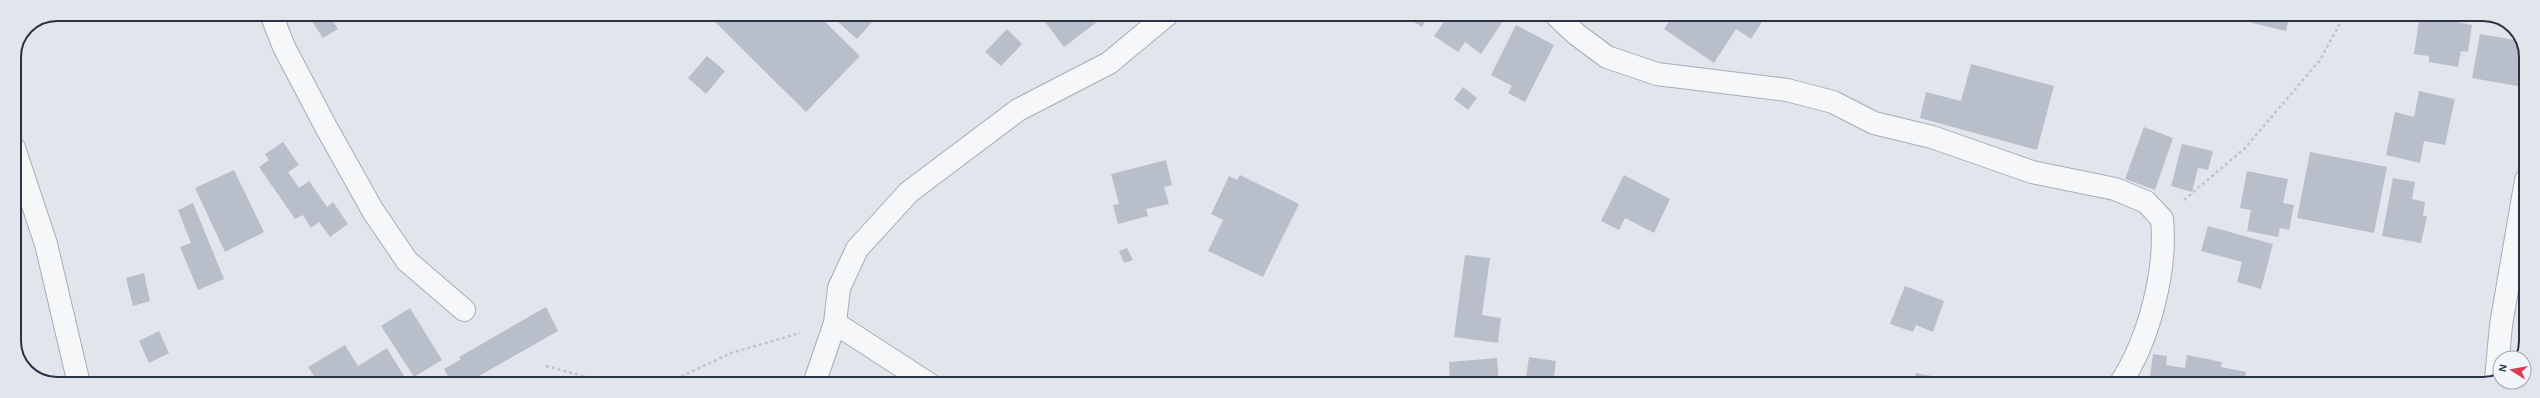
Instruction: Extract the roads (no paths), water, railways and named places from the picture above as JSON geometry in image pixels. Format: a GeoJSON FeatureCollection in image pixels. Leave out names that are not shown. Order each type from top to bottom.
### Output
{"type":"FeatureCollection","features":[{"type":"Feature","properties":{"kind":"street"},"geometry":{"type":"LineString","coordinates":[[274,21],[284,47],[322,121],[373,211],[407,261],[464,310]]}},
{"type":"Feature","properties":{"kind":"street"},"geometry":{"type":"LineString","coordinates":[[816,377],[835,323],[839,288],[858,249],[909,192],[1018,110],[1109,63],[1160,21]]}},
{"type":"Feature","properties":{"kind":"street"},"geometry":{"type":"LineString","coordinates":[[1562,21],[1576,34],[1607,57],[1657,74],[1787,90],[1833,102],[1874,123],[1932,137],[2032,172],[2115,188],[2146,202],[2162,219],[2164,240],[2162,263],[2152,311],[2129,370],[2124,377]]}},
{"type":"Feature","properties":{"kind":"street"},"geometry":{"type":"LineString","coordinates":[[21,169],[46,244],[77,377]]}},
{"type":"Feature","properties":{"kind":"street"},"geometry":{"type":"LineString","coordinates":[[2498,350],[2500,325],[2519,219]]}},
{"type":"Feature","properties":{"kind":"street"},"geometry":{"type":"LineString","coordinates":[[835,323],[918,377]]}}]}
